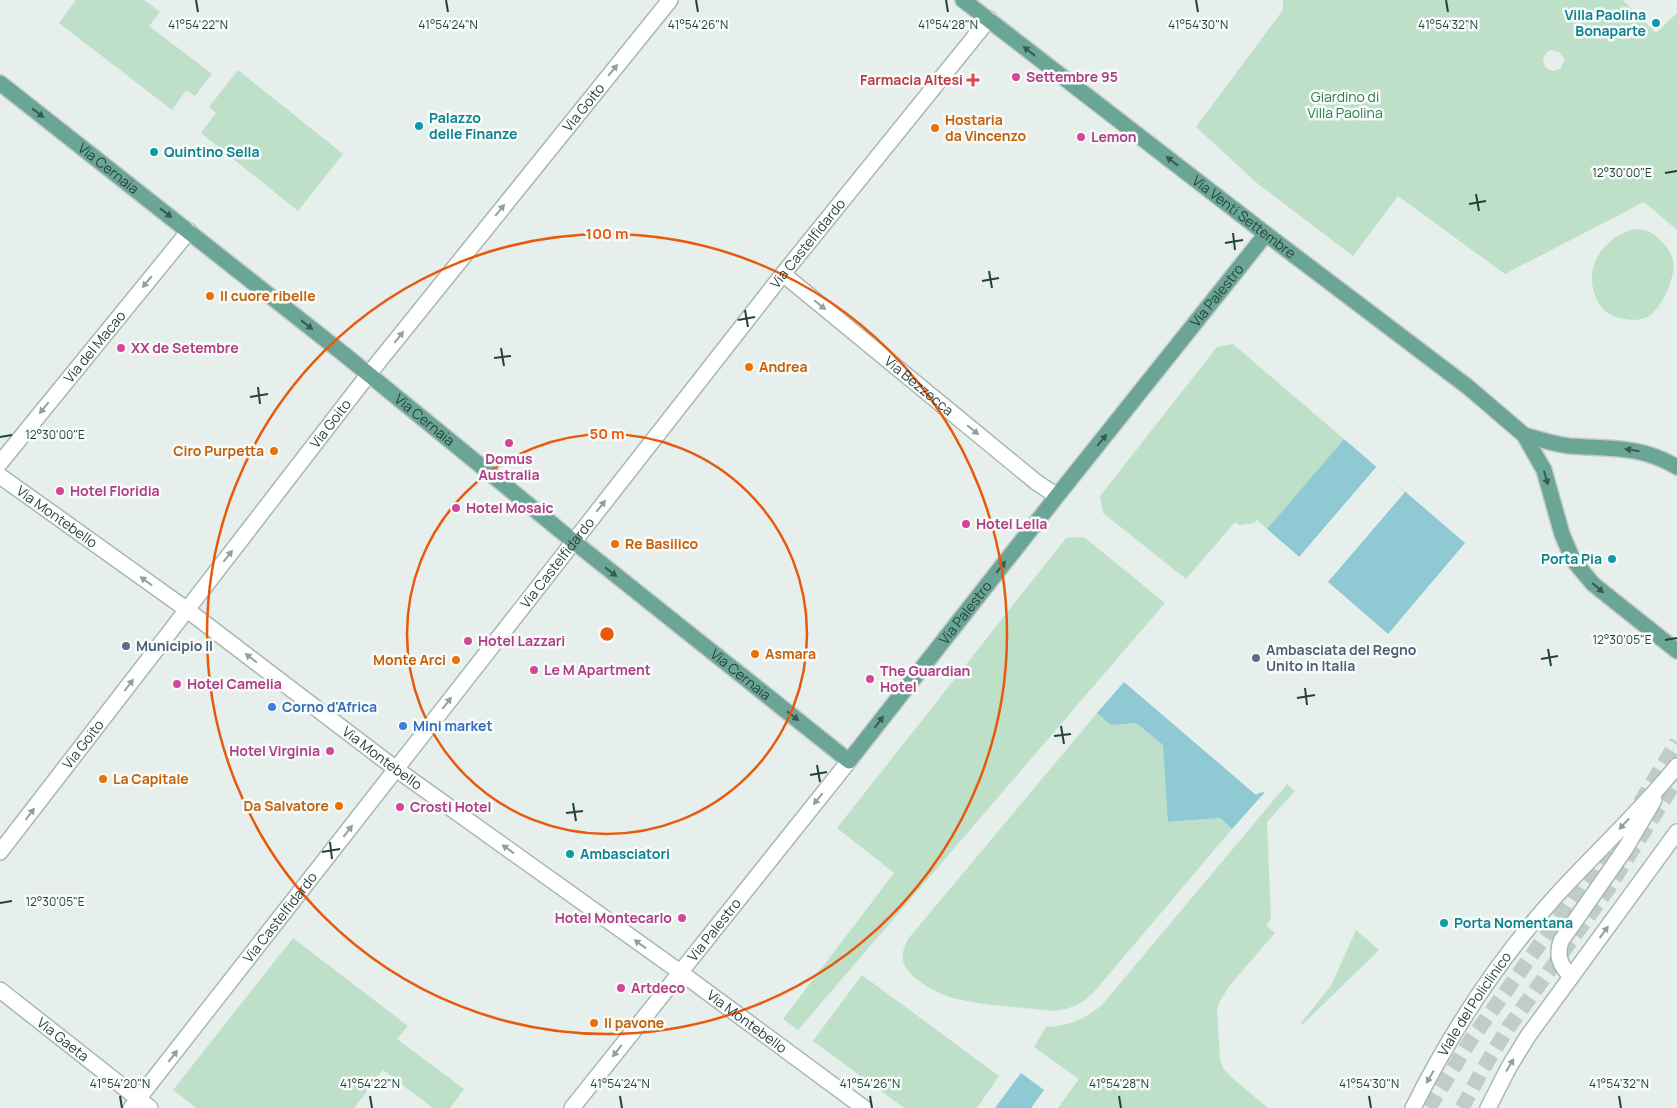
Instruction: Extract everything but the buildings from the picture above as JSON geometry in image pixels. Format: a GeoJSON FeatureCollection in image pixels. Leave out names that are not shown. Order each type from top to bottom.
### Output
{"type":"FeatureCollection","features":[{"type":"Feature","properties":{"kind":"main road","name":"Via Venti Settembre"},"geometry":{"type":"LineString","coordinates":[[963,0],[1468,387],[1524,435],[1544,470],[1562,534],[1574,560],[1593,584],[1677,651]]}},
{"type":"Feature","properties":{"kind":"main road","name":"Via Cernaia"},"geometry":{"type":"LineString","coordinates":[[0,83],[189,231],[849,761]]}},
{"type":"Feature","properties":{"kind":"main road","name":"Via Palestro"},"geometry":{"type":"LineString","coordinates":[[849,761],[1266,234]]}},
{"type":"Feature","properties":{"kind":"main road","name":"Via Venti Settembre"},"geometry":{"type":"LineString","coordinates":[[1524,435],[1568,446],[1642,452],[1677,467]]}},
{"type":"Feature","properties":{"kind":"street","name":"Via Goito"},"geometry":{"type":"LineString","coordinates":[[0,852],[368,375],[670,0]]}},
{"type":"Feature","properties":{"kind":"street","name":"Via Castelfidardo"},"geometry":{"type":"LineString","coordinates":[[140,1105],[396,769],[573,541],[782,274],[989,19]]}},
{"type":"Feature","properties":{"kind":"street","name":"Via del Macao"},"geometry":{"type":"LineString","coordinates":[[0,463],[189,231]]}},
{"type":"Feature","properties":{"kind":"street","name":"Via Bezzecca"},"geometry":{"type":"LineString","coordinates":[[782,274],[1036,482],[1057,496]]}},
{"type":"Feature","properties":{"kind":"street","name":"Via Montebello"},"geometry":{"type":"LineString","coordinates":[[0,476],[186,609],[396,769],[680,972],[864,1108]]}},
{"type":"Feature","properties":{"kind":"street","name":"Via Palestro"},"geometry":{"type":"LineString","coordinates":[[572,1108],[849,761]]}},
{"type":"Feature","properties":{"kind":"street","name":"Viale del Policlinico"},"geometry":{"type":"LineString","coordinates":[[1571,976],[1560,964],[1558,956],[1560,941],[1636,832],[1673,771]]}},
{"type":"Feature","properties":{"kind":"street","name":"Viale del Policlinico"},"geometry":{"type":"LineString","coordinates":[[1414,1108],[1456,1031],[1502,961],[1554,898],[1673,771]]}},
{"type":"Feature","properties":{"kind":"street"},"geometry":{"type":"LineString","coordinates":[[1488,1108],[1519,1051],[1571,976],[1677,832]]}},
{"type":"Feature","properties":{"kind":"street","name":"Via Gaeta"},"geometry":{"type":"LineString","coordinates":[[0,990],[140,1105]]}},
{"type":"Feature","properties":{"kind":"green space"},"geometry":{"type":"Polygon","coordinates":[[[76,0],[144,0],[160,12],[149,26],[212,74],[195,96],[186,90],[172,110],[59,23],[76,0]]]}},
{"type":"Feature","properties":{"kind":"green space","name":"Giardino di Villa Paolina"},"geometry":{"type":"Polygon","coordinates":[[[1283,0],[1623,0],[1656,33],[1677,13],[1677,230],[1644,202],[1505,274],[1398,196],[1353,256],[1258,184],[1196,127],[1283,10],[1283,0]],[[1552,50],[1547,52],[1543,59],[1545,67],[1552,71],[1560,69],[1565,60],[1560,53],[1552,50]]]}},
{"type":"Feature","properties":{"kind":"green space"},"geometry":{"type":"Polygon","coordinates":[[[238,70],[343,154],[298,211],[201,133],[216,113],[209,107],[238,70]]]}},
{"type":"Feature","properties":{"kind":"green space"},"geometry":{"type":"Polygon","coordinates":[[[1634,229],[1652,233],[1658,238],[1670,252],[1674,267],[1670,284],[1662,302],[1651,315],[1632,320],[1614,316],[1601,306],[1596,298],[1592,284],[1592,273],[1600,253],[1606,245],[1614,238],[1634,229]]]}},
{"type":"Feature","properties":{"kind":"green space"},"geometry":{"type":"Polygon","coordinates":[[[1233,344],[1344,439],[1267,529],[1257,520],[1254,523],[1239,525],[1235,522],[1186,579],[1103,513],[1100,496],[1217,347],[1233,344]]]}},
{"type":"Feature","properties":{"kind":"green space"},"geometry":{"type":"Polygon","coordinates":[[[1084,537],[1165,603],[798,1030],[783,1019],[894,873],[837,828],[1066,538],[1084,537]]]}},
{"type":"Feature","properties":{"kind":"green space"},"geometry":{"type":"Polygon","coordinates":[[[1097,713],[1111,725],[1136,723],[1163,745],[1169,822],[1220,818],[1232,829],[1094,992],[1075,1006],[1052,1011],[981,1003],[950,997],[925,985],[911,974],[903,961],[903,953],[908,939],[1097,713]]]}},
{"type":"Feature","properties":{"kind":"green space"},"geometry":{"type":"Polygon","coordinates":[[[1287,784],[1295,791],[1267,822],[1271,919],[1266,925],[1275,933],[1229,986],[1219,1003],[1217,1012],[1220,1059],[1223,1068],[1268,1108],[1058,1108],[1079,1079],[1034,1047],[1046,1027],[1076,1021],[1102,1005],[1287,784]]]}},
{"type":"Feature","properties":{"kind":"green space"},"geometry":{"type":"Polygon","coordinates":[[[1356,930],[1379,950],[1302,1025],[1301,1023],[1331,986],[1356,930]]]}},
{"type":"Feature","properties":{"kind":"green space"},"geometry":{"type":"Polygon","coordinates":[[[293,938],[408,1026],[397,1039],[464,1089],[450,1108],[433,1108],[383,1070],[354,1108],[196,1108],[173,1090],[293,938]]]}},
{"type":"Feature","properties":{"kind":"green space"},"geometry":{"type":"Polygon","coordinates":[[[862,975],[999,1076],[977,1108],[904,1108],[813,1041],[862,975]]]}},
{"type":"Feature","properties":{"kind":"water"},"geometry":{"type":"Polygon","coordinates":[[[1344,439],[1465,543],[1388,634],[1267,529],[1344,439]]]}},
{"type":"Feature","properties":{"kind":"water"},"geometry":{"type":"Polygon","coordinates":[[[1124,682],[1256,795],[1265,792],[1232,829],[1220,818],[1168,822],[1163,745],[1136,723],[1111,725],[1097,713],[1124,682]]]}},
{"type":"Feature","properties":{"kind":"water"},"geometry":{"type":"Polygon","coordinates":[[[1021,1073],[1044,1090],[1031,1108],[995,1108],[1021,1073]]]}},
{"type":"Feature","properties":{"kind":"pier"},"geometry":{"type":"Polygon","coordinates":[[[1377,466],[1405,492],[1328,582],[1299,557],[1377,466]]]}},
{"type":"Feature","properties":{"kind":"tunnel"},"geometry":{"type":"LineString","coordinates":[[1640,803],[1677,742]]}},
{"type":"Feature","properties":{"kind":"tunnel"},"geometry":{"type":"LineString","coordinates":[[1462,1108],[1508,1028],[1606,892],[1677,779]]}},
{"type":"Feature","properties":{"kind":"tunnel"},"geometry":{"type":"LineString","coordinates":[[1429,1108],[1470,1041],[1612,844]]}},
{"type":"Feature","properties":{"kind":"place","name":"Villa Paolina Bonaparte"},"geometry":{"type":"Point","coordinates":[1656,23]}},
{"type":"Feature","properties":{"kind":"place","name":"Settembre 95"},"geometry":{"type":"Point","coordinates":[1016,77]}},
{"type":"Feature","properties":{"kind":"place","name":"Farmacia Altesi"},"geometry":{"type":"Point","coordinates":[973,80]}},
{"type":"Feature","properties":{"kind":"place","name":"Palazzo delle Finanze"},"geometry":{"type":"Point","coordinates":[419,126]}},
{"type":"Feature","properties":{"kind":"place","name":"Hostaria da Vincenzo"},"geometry":{"type":"Point","coordinates":[935,128]}},
{"type":"Feature","properties":{"kind":"place","name":"Lemon"},"geometry":{"type":"Point","coordinates":[1081,137]}},
{"type":"Feature","properties":{"kind":"place","name":"Quintino Sella"},"geometry":{"type":"Point","coordinates":[154,152]}},
{"type":"Feature","properties":{"kind":"place","name":"Il cuore ribelle"},"geometry":{"type":"Point","coordinates":[210,296]}},
{"type":"Feature","properties":{"kind":"place","name":"XX de Setembre"},"geometry":{"type":"Point","coordinates":[121,348]}},
{"type":"Feature","properties":{"kind":"place","name":"Andrea"},"geometry":{"type":"Point","coordinates":[749,367]}},
{"type":"Feature","properties":{"kind":"place","name":"Domus Australia"},"geometry":{"type":"Point","coordinates":[509,443]}},
{"type":"Feature","properties":{"kind":"place","name":"Ciro Purpetta"},"geometry":{"type":"Point","coordinates":[274,451]}},
{"type":"Feature","properties":{"kind":"place","name":"Hotel Floridia"},"geometry":{"type":"Point","coordinates":[60,491]}},
{"type":"Feature","properties":{"kind":"place","name":"Hotel Mosaic"},"geometry":{"type":"Point","coordinates":[456,508]}},
{"type":"Feature","properties":{"kind":"place","name":"Hotel Lella"},"geometry":{"type":"Point","coordinates":[966,524]}},
{"type":"Feature","properties":{"kind":"place","name":"Re Basilico"},"geometry":{"type":"Point","coordinates":[615,544]}},
{"type":"Feature","properties":{"kind":"place","name":"Porta Pia"},"geometry":{"type":"Point","coordinates":[1612,559]}},
{"type":"Feature","properties":{"kind":"place","name":"Hotel Lazzari"},"geometry":{"type":"Point","coordinates":[468,641]}},
{"type":"Feature","properties":{"kind":"place","name":"Municipio II"},"geometry":{"type":"Point","coordinates":[126,646]}},
{"type":"Feature","properties":{"kind":"place","name":"Asmara"},"geometry":{"type":"Point","coordinates":[755,654]}},
{"type":"Feature","properties":{"kind":"place","name":"Ambasciata del Regno Unito in Italia"},"geometry":{"type":"Point","coordinates":[1256,658]}},
{"type":"Feature","properties":{"kind":"place","name":"Monte Arci"},"geometry":{"type":"Point","coordinates":[456,660]}},
{"type":"Feature","properties":{"kind":"place","name":"Le M Apartment"},"geometry":{"type":"Point","coordinates":[534,670]}},
{"type":"Feature","properties":{"kind":"place","name":"The Guardian Hotel"},"geometry":{"type":"Point","coordinates":[870,679]}},
{"type":"Feature","properties":{"kind":"place","name":"Hotel Camelia"},"geometry":{"type":"Point","coordinates":[177,684]}},
{"type":"Feature","properties":{"kind":"place","name":"Corno d'Africa"},"geometry":{"type":"Point","coordinates":[272,707]}},
{"type":"Feature","properties":{"kind":"place","name":"Mini market"},"geometry":{"type":"Point","coordinates":[403,726]}},
{"type":"Feature","properties":{"kind":"place","name":"Hotel Virginia"},"geometry":{"type":"Point","coordinates":[330,751]}},
{"type":"Feature","properties":{"kind":"place","name":"La Capitale"},"geometry":{"type":"Point","coordinates":[103,779]}},
{"type":"Feature","properties":{"kind":"place","name":"Da Salvatore"},"geometry":{"type":"Point","coordinates":[339,806]}},
{"type":"Feature","properties":{"kind":"place","name":"Crosti Hotel"},"geometry":{"type":"Point","coordinates":[400,807]}},
{"type":"Feature","properties":{"kind":"place","name":"Ambasciatori"},"geometry":{"type":"Point","coordinates":[570,854]}},
{"type":"Feature","properties":{"kind":"place","name":"Hotel Montecarlo"},"geometry":{"type":"Point","coordinates":[682,918]}},
{"type":"Feature","properties":{"kind":"place","name":"Porta Nomentana"},"geometry":{"type":"Point","coordinates":[1444,923]}},
{"type":"Feature","properties":{"kind":"place","name":"Artdeco"},"geometry":{"type":"Point","coordinates":[621,988]}},
{"type":"Feature","properties":{"kind":"place","name":"Il pavone"},"geometry":{"type":"Point","coordinates":[594,1023]}}]}
